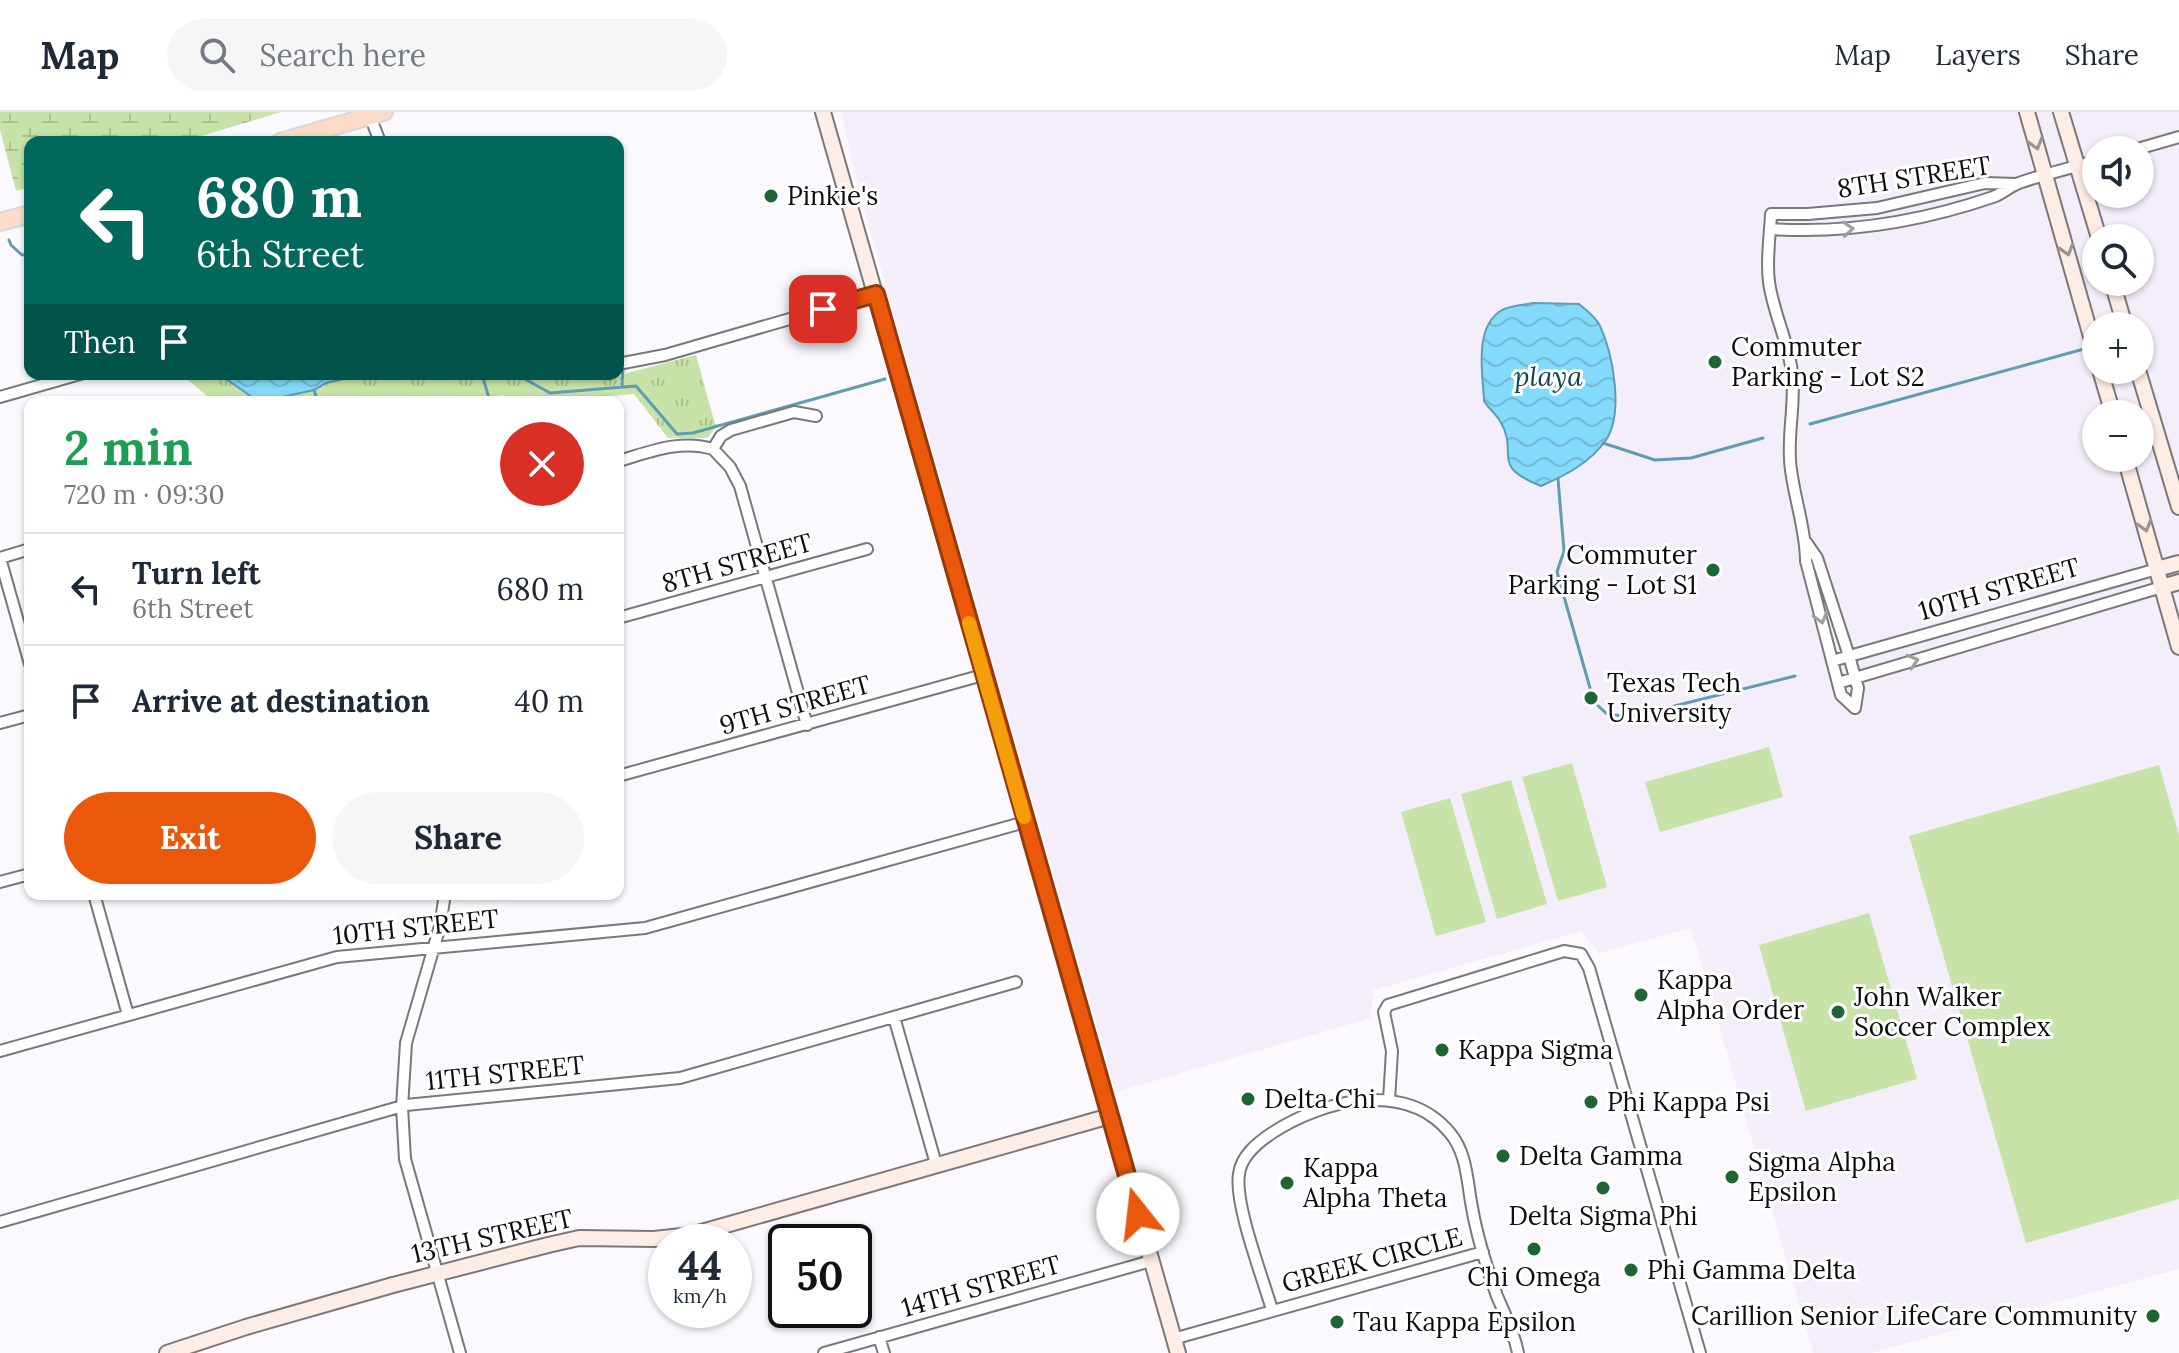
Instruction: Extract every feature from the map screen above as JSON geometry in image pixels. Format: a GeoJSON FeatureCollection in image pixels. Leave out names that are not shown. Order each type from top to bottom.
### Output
{"type":"FeatureCollection","features":[{"type":"Feature","properties":{"kind":"main road"},"geometry":{"type":"LineString","coordinates":[[823,112],[1176,1346]]}},
{"type":"Feature","properties":{"kind":"main road"},"geometry":{"type":"LineString","coordinates":[[2027,112],[2084,312]]}},
{"type":"Feature","properties":{"kind":"main road"},"geometry":{"type":"LineString","coordinates":[[2061,112],[2095,224]]}},
{"type":"Feature","properties":{"kind":"main road"},"geometry":{"type":"LineString","coordinates":[[301,136],[377,114]]}},
{"type":"Feature","properties":{"kind":"main road"},"geometry":{"type":"LineString","coordinates":[[0,222],[24,216]]}},
{"type":"Feature","properties":{"kind":"main road"},"geometry":{"type":"LineString","coordinates":[[2142,384],[2179,507]]}},
{"type":"Feature","properties":{"kind":"main road"},"geometry":{"type":"LineString","coordinates":[[2129,472],[2179,647]]}},
{"type":"Feature","properties":{"kind":"main road","name":"10TH STREET"},"geometry":{"type":"LineString","coordinates":[[2157,569],[2179,563]]}},
{"type":"Feature","properties":{"kind":"main road","name":"10TH STREET"},"geometry":{"type":"LineString","coordinates":[[2162,587],[2179,582]]}},
{"type":"Feature","properties":{"kind":"main road","name":"13TH STREET"},"geometry":{"type":"LineString","coordinates":[[167,1353],[246,1327],[438,1273],[579,1238],[654,1239],[691,1235],[1110,1116]]}},
{"type":"Feature","properties":{"kind":"street"},"geometry":{"type":"LineString","coordinates":[[377,114],[379,136]]}},
{"type":"Feature","properties":{"kind":"street"},"geometry":{"type":"LineString","coordinates":[[2154,144],[2179,137]]}},
{"type":"Feature","properties":{"kind":"street","name":"8TH STREET"},"geometry":{"type":"LineString","coordinates":[[2016,184],[1985,183],[1877,208],[1771,214],[1770,229],[1847,230],[1883,226],[1997,196],[2016,184],[2082,165]]}},
{"type":"Feature","properties":{"kind":"street"},"geometry":{"type":"LineString","coordinates":[[1770,229],[1767,254],[1769,285],[1792,373],[1794,400],[1789,460],[1796,505],[1806,542],[1806,561],[1841,695],[1855,708],[1858,688],[1849,656],[1817,558],[1806,542]]}},
{"type":"Feature","properties":{"kind":"street"},"geometry":{"type":"LineString","coordinates":[[624,363],[665,355],[876,294]]}},
{"type":"Feature","properties":{"kind":"street"},"geometry":{"type":"LineString","coordinates":[[0,397],[59,380]]}},
{"type":"Feature","properties":{"kind":"street"},"geometry":{"type":"LineString","coordinates":[[713,449],[721,436],[731,430],[794,412],[816,416]]}},
{"type":"Feature","properties":{"kind":"street"},"geometry":{"type":"LineString","coordinates":[[624,459],[690,444],[713,449],[730,467],[740,486],[807,725]]}},
{"type":"Feature","properties":{"kind":"street","name":"8TH STREET"},"geometry":{"type":"LineString","coordinates":[[624,616],[867,549]]}},
{"type":"Feature","properties":{"kind":"street"},"geometry":{"type":"LineString","coordinates":[[24,551],[0,558],[24,643]]}},
{"type":"Feature","properties":{"kind":"street","name":"10TH STREET"},"geometry":{"type":"LineString","coordinates":[[1832,661],[2157,569]]}},
{"type":"Feature","properties":{"kind":"street","name":"10TH STREET"},"geometry":{"type":"LineString","coordinates":[[1838,683],[2162,587]]}},
{"type":"Feature","properties":{"kind":"street","name":"9TH STREET"},"geometry":{"type":"LineString","coordinates":[[624,774],[983,675]]}},
{"type":"Feature","properties":{"kind":"street"},"geometry":{"type":"LineString","coordinates":[[0,723],[24,717]]}},
{"type":"Feature","properties":{"kind":"street","name":"10TH STREET"},"geometry":{"type":"LineString","coordinates":[[0,1051],[337,957],[645,928],[1025,822]]}},
{"type":"Feature","properties":{"kind":"street"},"geometry":{"type":"LineString","coordinates":[[0,882],[24,876]]}},
{"type":"Feature","properties":{"kind":"street"},"geometry":{"type":"LineString","coordinates":[[96,900],[128,1015]]}},
{"type":"Feature","properties":{"kind":"street"},"geometry":{"type":"LineString","coordinates":[[444,900],[406,1043],[402,1107],[405,1159],[460,1353]]}},
{"type":"Feature","properties":{"kind":"street"},"geometry":{"type":"LineString","coordinates":[[1389,1100],[1392,1051],[1384,1010],[1391,1002],[1564,951],[1581,954],[1589,968],[1700,1353]]}},
{"type":"Feature","properties":{"kind":"street","name":"11TH STREET"},"geometry":{"type":"LineString","coordinates":[[0,1222],[402,1107],[680,1078],[1016,982]]}},
{"type":"Feature","properties":{"kind":"street"},"geometry":{"type":"LineString","coordinates":[[894,1017],[936,1164]]}},
{"type":"Feature","properties":{"kind":"street","name":"GREEK CIRCLE"},"geometry":{"type":"LineString","coordinates":[[1272,1310],[1240,1200],[1239,1172],[1244,1159],[1265,1137],[1311,1111],[1339,1103],[1389,1100],[1424,1111],[1453,1135],[1463,1158],[1483,1252],[1497,1296],[1514,1334],[1518,1353]]}},
{"type":"Feature","properties":{"kind":"street","name":"GREEK CIRCLE"},"geometry":{"type":"LineString","coordinates":[[1176,1346],[1272,1310],[1483,1252]]}},
{"type":"Feature","properties":{"kind":"street","name":"14TH STREET"},"geometry":{"type":"LineString","coordinates":[[824,1353],[1151,1261]]}},
{"type":"Feature","properties":{"kind":"street"},"geometry":{"type":"LineString","coordinates":[[879,1337],[884,1353]]}},
{"type":"Feature","properties":{"kind":"shaded area","name":"Texas Tech University"},"geometry":{"type":"Polygon","coordinates":[[[841,112],[2179,112],[2179,1269],[1871,1353],[1813,1353],[1691,928],[1599,953],[1581,931],[1374,990],[1370,1018],[1116,1092],[861,199],[841,112]]]}},
{"type":"Feature","properties":{"kind":"green space"},"geometry":{"type":"Polygon","coordinates":[[[0,112],[281,112],[202,136],[24,136],[24,189],[16,191],[0,130],[0,112]]]}},
{"type":"Feature","properties":{"kind":"green space"},"geometry":{"type":"Polygon","coordinates":[[[696,355],[715,424],[719,424],[707,438],[668,438],[634,394],[207,396],[188,380],[624,380],[627,373],[696,355]]]}},
{"type":"Feature","properties":{"kind":"green space"},"geometry":{"type":"Polygon","coordinates":[[[1769,747],[1783,797],[1660,832],[1645,782],[1769,747]]]}},
{"type":"Feature","properties":{"kind":"green space"},"geometry":{"type":"Polygon","coordinates":[[[1572,763],[1607,887],[1558,901],[1522,777],[1572,763]]]}},
{"type":"Feature","properties":{"kind":"green space"},"geometry":{"type":"Polygon","coordinates":[[[2159,765],[2179,835],[2179,1199],[2026,1243],[1909,836],[2159,765]]]}},
{"type":"Feature","properties":{"kind":"green space"},"geometry":{"type":"Polygon","coordinates":[[[1511,780],[1547,904],[1497,919],[1461,794],[1511,780]]]}},
{"type":"Feature","properties":{"kind":"green space"},"geometry":{"type":"Polygon","coordinates":[[[1450,798],[1486,922],[1436,936],[1401,812],[1450,798]]]}},
{"type":"Feature","properties":{"kind":"green space","name":"John Walker Soccer Complex"},"geometry":{"type":"Polygon","coordinates":[[[1869,913],[1917,1079],[1806,1111],[1759,945],[1869,913]]]}},
{"type":"Feature","properties":{"kind":"water","name":"playa"},"geometry":{"type":"Polygon","coordinates":[[[1533,303],[1579,304],[1596,320],[1609,352],[1615,383],[1614,415],[1606,440],[1577,468],[1541,486],[1525,479],[1510,465],[1505,432],[1484,401],[1482,365],[1483,339],[1493,318],[1502,310],[1533,303]]]}},
{"type":"Feature","properties":{"kind":"water"},"geometry":{"type":"Polygon","coordinates":[[[228,380],[339,380],[286,396],[250,396],[228,380]]]}},
{"type":"Feature","properties":{"kind":"waterway"},"geometry":{"type":"LineString","coordinates":[[9,240],[24,255]]}},
{"type":"Feature","properties":{"kind":"waterway"},"geometry":{"type":"LineString","coordinates":[[1810,424],[2082,350]]}},
{"type":"Feature","properties":{"kind":"waterway"},"geometry":{"type":"LineString","coordinates":[[527,380],[550,393],[636,386],[677,434],[693,433],[885,379]]}},
{"type":"Feature","properties":{"kind":"waterway"},"geometry":{"type":"LineString","coordinates":[[484,380],[488,396]]}},
{"type":"Feature","properties":{"kind":"waterway"},"geometry":{"type":"LineString","coordinates":[[622,380],[622,386]]}},
{"type":"Feature","properties":{"kind":"waterway"},"geometry":{"type":"LineString","coordinates":[[314,390],[316,396]]}},
{"type":"Feature","properties":{"kind":"waterway"},"geometry":{"type":"LineString","coordinates":[[1603,443],[1655,460],[1691,458],[1763,438]]}},
{"type":"Feature","properties":{"kind":"waterway"},"geometry":{"type":"LineString","coordinates":[[1558,479],[1564,551],[1557,572],[1594,702],[1607,714],[1630,717],[1795,676]]}},
{"type":"Feature","properties":{"kind":"slow traffic"},"geometry":{"type":"LineString","coordinates":[[969,623],[1024,817]]}},
{"type":"Feature","properties":{"kind":"place","name":"Pinkie's"},"geometry":{"type":"Point","coordinates":[771,196]}},
{"type":"Feature","properties":{"kind":"place","name":"Commuter Parking - Lot S2"},"geometry":{"type":"Point","coordinates":[1715,362]}},
{"type":"Feature","properties":{"kind":"place","name":"Commuter Parking - Lot S1"},"geometry":{"type":"Point","coordinates":[1713,570]}},
{"type":"Feature","properties":{"kind":"place","name":"Texas Tech University"},"geometry":{"type":"Point","coordinates":[1591,698]}},
{"type":"Feature","properties":{"kind":"place","name":"Kappa Alpha Order"},"geometry":{"type":"Point","coordinates":[1641,995]}},
{"type":"Feature","properties":{"kind":"place","name":"John Walker Soccer Complex"},"geometry":{"type":"Point","coordinates":[1838,1012]}},
{"type":"Feature","properties":{"kind":"place","name":"Kappa Sigma"},"geometry":{"type":"Point","coordinates":[1442,1050]}},
{"type":"Feature","properties":{"kind":"place","name":"Delta Chi"},"geometry":{"type":"Point","coordinates":[1248,1099]}},
{"type":"Feature","properties":{"kind":"place","name":"Phi Kappa Psi"},"geometry":{"type":"Point","coordinates":[1591,1102]}},
{"type":"Feature","properties":{"kind":"place","name":"Delta Gamma"},"geometry":{"type":"Point","coordinates":[1503,1156]}},
{"type":"Feature","properties":{"kind":"place","name":"Sigma Alpha Epsilon"},"geometry":{"type":"Point","coordinates":[1732,1177]}},
{"type":"Feature","properties":{"kind":"place","name":"Kappa Alpha Theta"},"geometry":{"type":"Point","coordinates":[1287,1183]}},
{"type":"Feature","properties":{"kind":"place","name":"Delta Sigma Phi"},"geometry":{"type":"Point","coordinates":[1603,1188]}},
{"type":"Feature","properties":{"kind":"place","name":"Chi Omega"},"geometry":{"type":"Point","coordinates":[1534,1249]}},
{"type":"Feature","properties":{"kind":"place","name":"Phi Gamma Delta"},"geometry":{"type":"Point","coordinates":[1631,1270]}},
{"type":"Feature","properties":{"kind":"place","name":"Carillion Senior LifeCare Community"},"geometry":{"type":"Point","coordinates":[2153,1316]}},
{"type":"Feature","properties":{"kind":"place","name":"Tau Kappa Epsilon"},"geometry":{"type":"Point","coordinates":[1337,1322]}},
{"type":"Feature","properties":{"kind":"route"},"geometry":{"type":"LineString","coordinates":[[823,309],[876,294],[1138,1214]]}}]}
